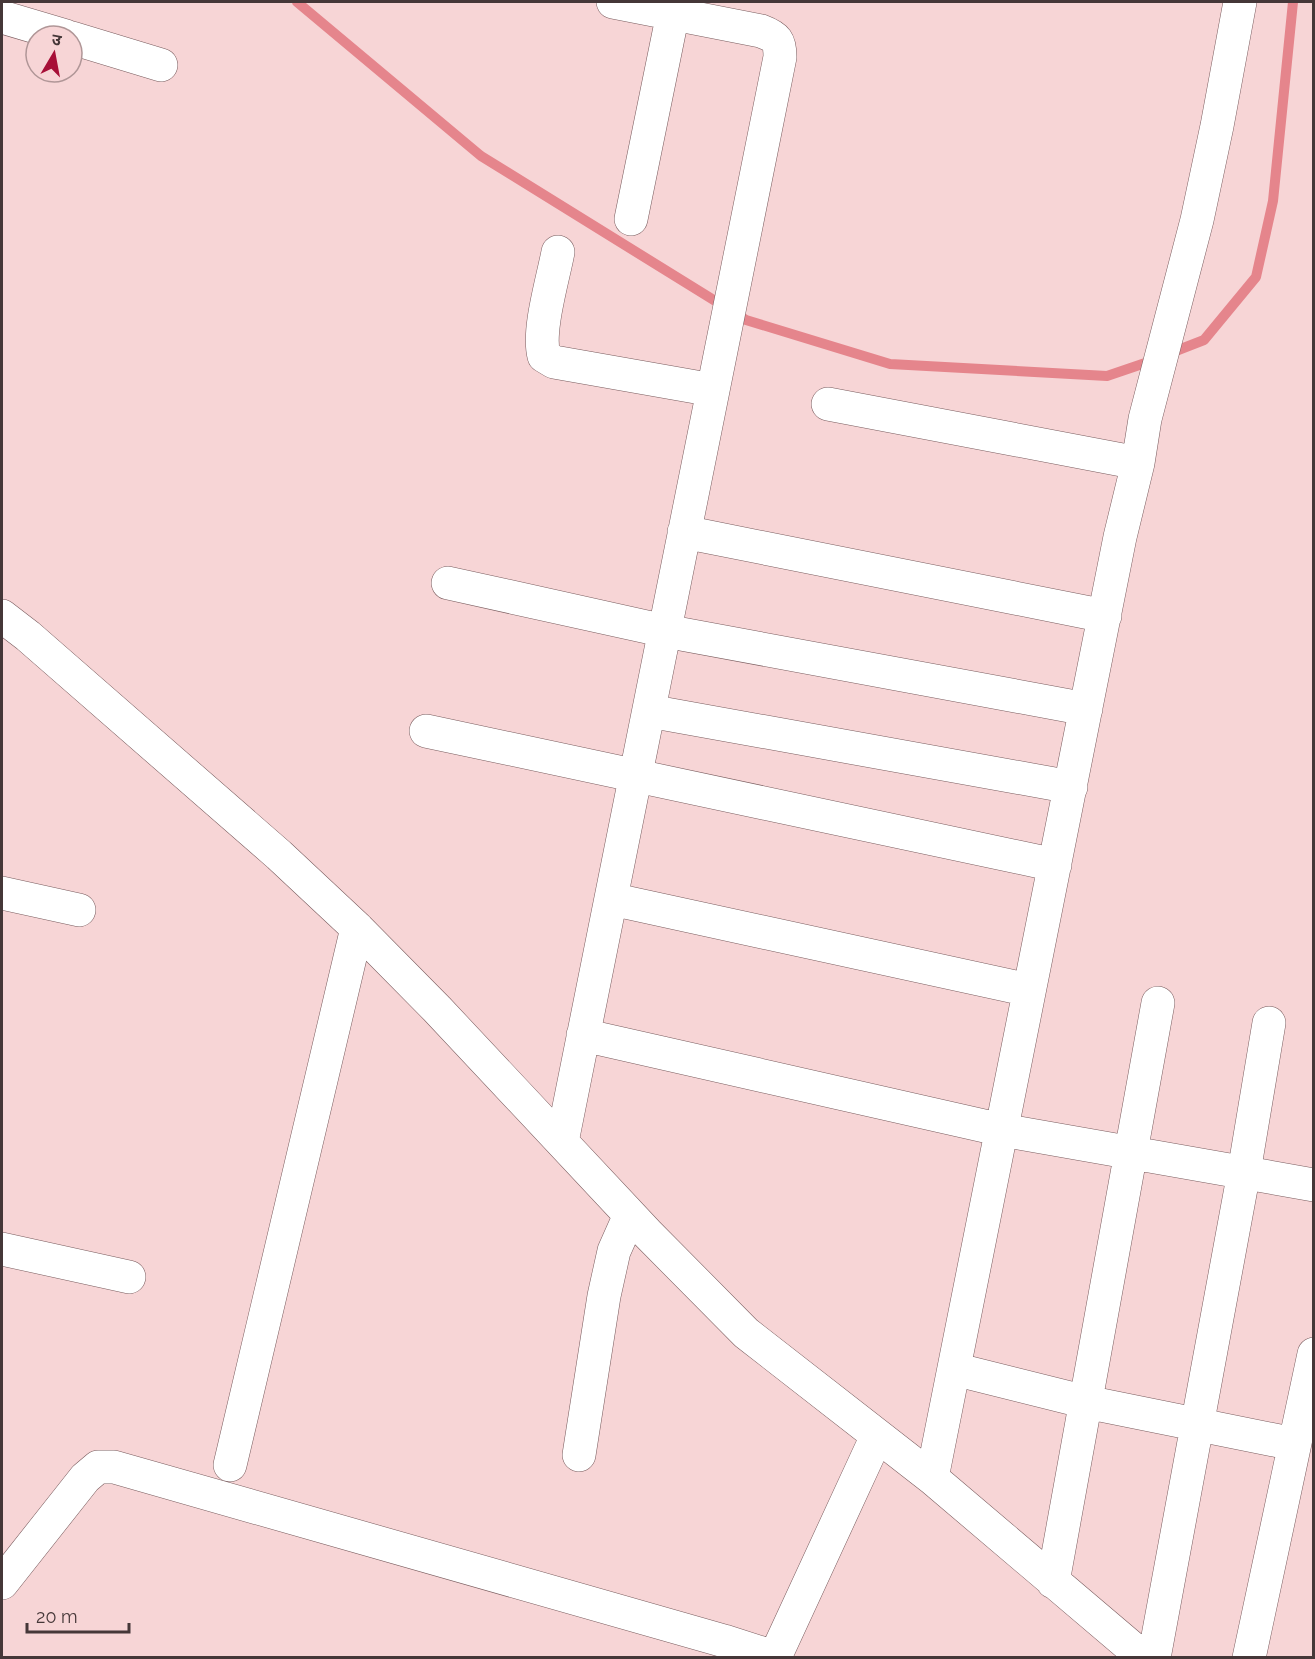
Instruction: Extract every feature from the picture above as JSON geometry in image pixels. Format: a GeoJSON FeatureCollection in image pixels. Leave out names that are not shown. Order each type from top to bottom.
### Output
{"type":"FeatureCollection","features":[{"type":"Feature","properties":{"kind":"street"},"geometry":{"type":"LineString","coordinates":[[561,1142],[637,776],[780,57],[780,44],[774,36],[761,31],[613,2]]}},
{"type":"Feature","properties":{"kind":"street"},"geometry":{"type":"LineString","coordinates":[[932,1478],[1120,537],[1138,463],[1144,419],[1197,220],[1240,2]]}},
{"type":"Feature","properties":{"kind":"street"},"geometry":{"type":"LineString","coordinates":[[631,219],[673,14]]}},
{"type":"Feature","properties":{"kind":"street"},"geometry":{"type":"LineString","coordinates":[[2,17],[26,24]]}},
{"type":"Feature","properties":{"kind":"street"},"geometry":{"type":"LineString","coordinates":[[84,42],[161,65]]}},
{"type":"Feature","properties":{"kind":"street"},"geometry":{"type":"LineString","coordinates":[[558,252],[543,332],[544,356],[554,362],[713,390]]}},
{"type":"Feature","properties":{"kind":"street"},"geometry":{"type":"LineString","coordinates":[[828,404],[1138,463]]}},
{"type":"Feature","properties":{"kind":"street"},"geometry":{"type":"LineString","coordinates":[[684,532],[1105,616]]}},
{"type":"Feature","properties":{"kind":"street"},"geometry":{"type":"LineString","coordinates":[[448,583],[665,631],[1086,709]]}},
{"type":"Feature","properties":{"kind":"street"},"geometry":{"type":"LineString","coordinates":[[2,616],[28,636],[279,855],[357,928],[437,1009],[630,1215],[746,1333],[932,1478],[1144,1658]]}},
{"type":"Feature","properties":{"kind":"street"},"geometry":{"type":"LineString","coordinates":[[649,711],[1071,787]]}},
{"type":"Feature","properties":{"kind":"street"},"geometry":{"type":"LineString","coordinates":[[426,731],[1055,864]]}},
{"type":"Feature","properties":{"kind":"street"},"geometry":{"type":"LineString","coordinates":[[2,893],[79,909]]}},
{"type":"Feature","properties":{"kind":"street"},"geometry":{"type":"LineString","coordinates":[[611,899],[1029,990]]}},
{"type":"Feature","properties":{"kind":"street"},"geometry":{"type":"LineString","coordinates":[[230,1465],[357,928]]}},
{"type":"Feature","properties":{"kind":"street"},"geometry":{"type":"LineString","coordinates":[[1053,1582],[1158,1003]]}},
{"type":"Feature","properties":{"kind":"street"},"geometry":{"type":"LineString","coordinates":[[1154,1658],[1244,1173],[1269,1023]]}},
{"type":"Feature","properties":{"kind":"street"},"geometry":{"type":"LineString","coordinates":[[583,1035],[1002,1130],[1314,1185]]}},
{"type":"Feature","properties":{"kind":"street"},"geometry":{"type":"LineString","coordinates":[[579,1455],[604,1296],[614,1251],[630,1215]]}},
{"type":"Feature","properties":{"kind":"street"},"geometry":{"type":"LineString","coordinates":[[2,1249],[129,1277]]}},
{"type":"Feature","properties":{"kind":"street"},"geometry":{"type":"LineString","coordinates":[[1249,1658],[1314,1354]]}},
{"type":"Feature","properties":{"kind":"street"},"geometry":{"type":"LineString","coordinates":[[954,1369],[1086,1402],[1294,1444]]}},
{"type":"Feature","properties":{"kind":"street"},"geometry":{"type":"LineString","coordinates":[[2,1583],[85,1478],[98,1467],[114,1467],[720,1649],[776,1657],[877,1436]]}},
{"type":"Feature","properties":{"kind":"waterway"},"geometry":{"type":"LineString","coordinates":[[297,2],[481,156],[746,320],[890,364],[1107,376],[1154,360]]}},
{"type":"Feature","properties":{"kind":"waterway"},"geometry":{"type":"LineString","coordinates":[[1168,354],[1204,340],[1256,277],[1273,201],[1293,2]]}}]}
